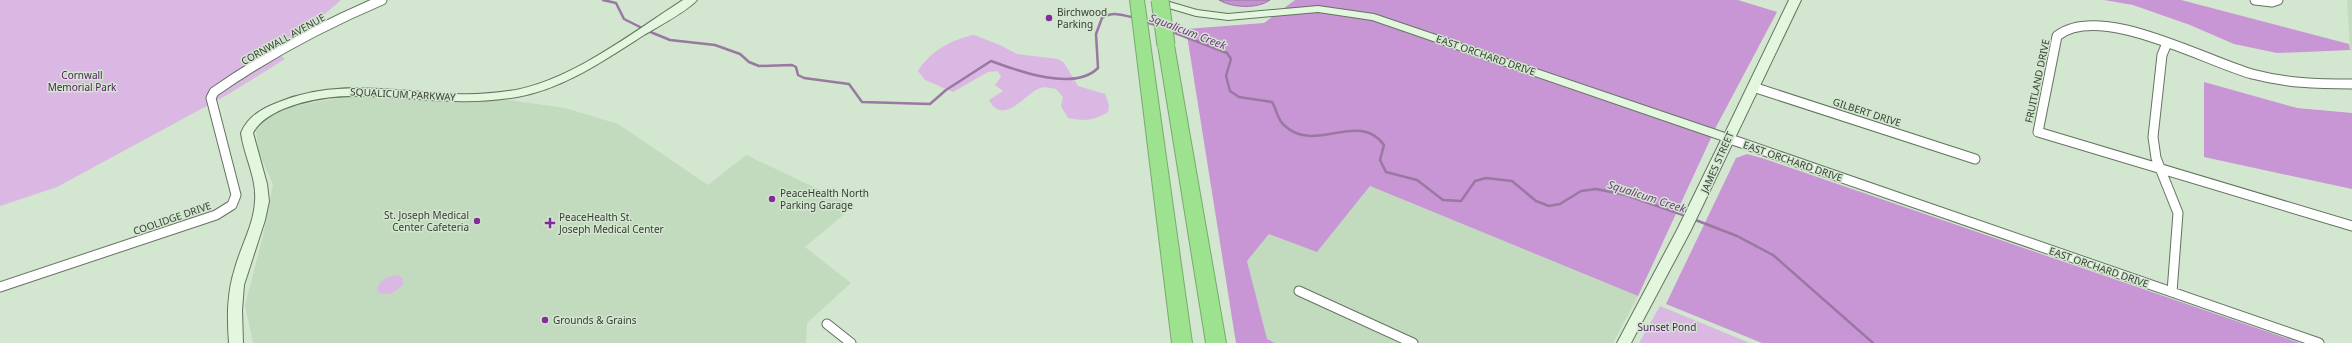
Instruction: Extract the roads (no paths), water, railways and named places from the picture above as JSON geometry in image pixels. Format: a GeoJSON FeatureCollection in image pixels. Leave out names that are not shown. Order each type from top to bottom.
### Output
{"type":"FeatureCollection","features":[{"type":"Feature","properties":{"kind":"highway"},"geometry":{"type":"LineString","coordinates":[[1136,0],[1182,343]]}},
{"type":"Feature","properties":{"kind":"highway"},"geometry":{"type":"LineString","coordinates":[[1163,2],[1166,45],[1216,343]]}},
{"type":"Feature","properties":{"kind":"street","name":"CORNWALL AVENUE"},"geometry":{"type":"LineString","coordinates":[[218,89],[285,48],[350,14],[382,0]]}},
{"type":"Feature","properties":{"kind":"street","name":"SQUALICUM PARKWAY"},"geometry":{"type":"LineString","coordinates":[[236,343],[233,313],[236,293],[262,201],[260,178],[247,133],[257,119],[292,101],[334,92],[374,90],[469,98],[519,93],[570,74],[692,0]]}},
{"type":"Feature","properties":{"kind":"street","name":"JAMES STREET"},"geometry":{"type":"LineString","coordinates":[[1624,343],[1684,230],[1727,138],[1795,0]]}},
{"type":"Feature","properties":{"kind":"street"},"geometry":{"type":"LineString","coordinates":[[2254,0],[2272,2],[2278,0]]}},
{"type":"Feature","properties":{"kind":"street","name":"EAST ORCHARD DRIVE"},"geometry":{"type":"LineString","coordinates":[[1163,2],[1196,13],[1228,17],[1318,10],[1374,17],[2319,343]]}},
{"type":"Feature","properties":{"kind":"street","name":"FRUITLAND DRIVE"},"geometry":{"type":"LineString","coordinates":[[2352,84],[2305,84],[2252,74],[2212,62],[2144,34],[2101,25],[2063,30],[2057,36],[2038,132],[2162,171],[2235,189],[2352,226]]}},
{"type":"Feature","properties":{"kind":"street"},"geometry":{"type":"LineString","coordinates":[[2167,44],[2162,55],[2152,137],[2156,158],[2178,213],[2172,292]]}},
{"type":"Feature","properties":{"kind":"street","name":"GILBERT DRIVE"},"geometry":{"type":"LineString","coordinates":[[1753,86],[1975,159]]}},
{"type":"Feature","properties":{"kind":"street","name":"COOLIDGE DRIVE"},"geometry":{"type":"LineString","coordinates":[[0,287],[216,215],[231,206],[236,195],[211,98],[218,89]]}},
{"type":"Feature","properties":{"kind":"street"},"geometry":{"type":"LineString","coordinates":[[1299,291],[1413,343]]}},
{"type":"Feature","properties":{"kind":"street"},"geometry":{"type":"LineString","coordinates":[[826,324],[851,343]]}},
{"type":"Feature","properties":{"kind":"waterway","name":"Squalicum Creek"},"geometry":{"type":"LineString","coordinates":[[603,0],[616,3],[624,19],[644,29]]}},
{"type":"Feature","properties":{"kind":"waterway","name":"Squalicum Creek"},"geometry":{"type":"LineString","coordinates":[[648,31],[670,40],[715,45],[740,54],[749,62],[759,66],[792,65],[796,67],[798,75],[804,78],[849,84],[862,102],[930,104],[946,90],[991,61],[1016,70],[1046,77],[1061,79],[1088,75],[1098,68],[1096,34],[1102,18],[1114,14],[1135,18]]}},
{"type":"Feature","properties":{"kind":"waterway","name":"Squalicum Creek"},"geometry":{"type":"LineString","coordinates":[[1146,22],[1158,26]]}},
{"type":"Feature","properties":{"kind":"waterway","name":"Squalicum Creek"},"geometry":{"type":"LineString","coordinates":[[1170,31],[1227,53],[1231,59],[1226,76],[1230,91],[1239,97],[1272,102],[1282,124],[1285,126],[1297,133],[1310,136],[1350,131],[1362,131],[1374,135],[1384,145],[1380,160],[1386,172],[1417,180],[1443,200],[1461,201],[1475,181],[1486,178],[1512,181],[1536,201],[1549,206],[1560,204],[1581,191],[1596,189],[1626,195],[1686,216]]}},
{"type":"Feature","properties":{"kind":"waterway","name":"Squalicum Creek"},"geometry":{"type":"LineString","coordinates":[[1693,219],[1737,236],[1773,255],[1873,343]]}},
{"type":"Feature","properties":{"kind":"place","name":"Birchwood Parking"},"geometry":{"type":"Point","coordinates":[1049,18]}},
{"type":"Feature","properties":{"kind":"place","name":"PeaceHealth North Parking Garage"},"geometry":{"type":"Point","coordinates":[772,199]}},
{"type":"Feature","properties":{"kind":"place","name":"St. Joseph Medical Center Cafeteria"},"geometry":{"type":"Point","coordinates":[477,221]}},
{"type":"Feature","properties":{"kind":"place","name":"PeaceHealth St. Joseph Medical Center"},"geometry":{"type":"Point","coordinates":[550,223]}},
{"type":"Feature","properties":{"kind":"place","name":"Grounds & Grains"},"geometry":{"type":"Point","coordinates":[545,320]}},
{"type":"Feature","properties":{"kind":"park label","name":"Cornwall Memorial Park"},"geometry":{"type":"Point","coordinates":[82,80]}},
{"type":"Feature","properties":{"kind":"park label","name":"Sunset Pond"},"geometry":{"type":"Point","coordinates":[1667,327]}}]}
